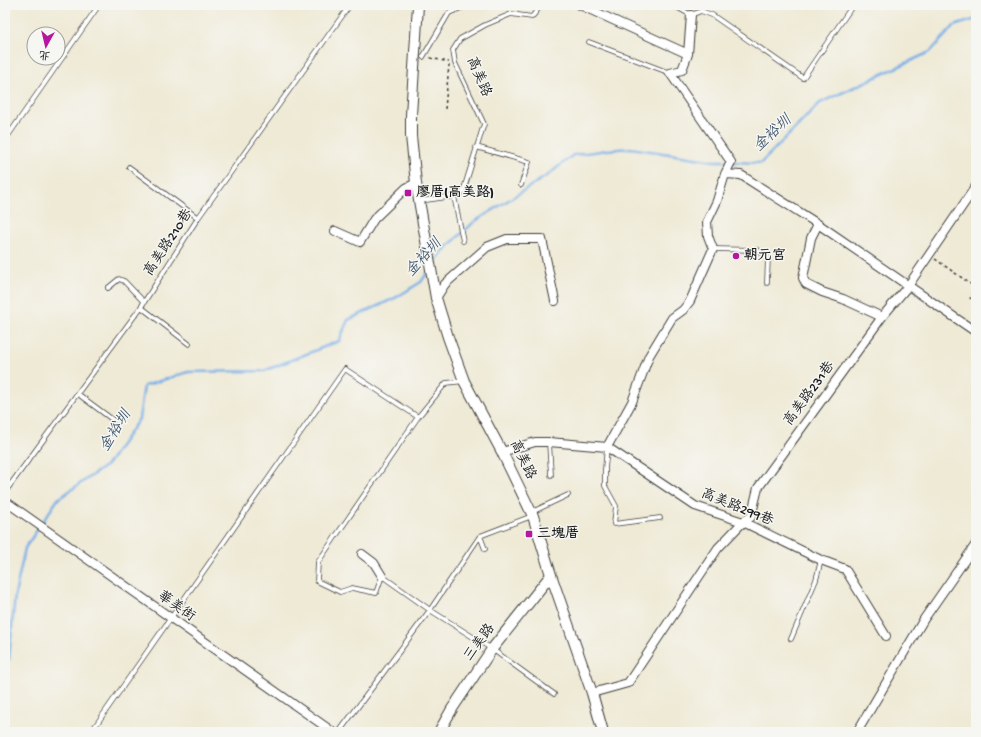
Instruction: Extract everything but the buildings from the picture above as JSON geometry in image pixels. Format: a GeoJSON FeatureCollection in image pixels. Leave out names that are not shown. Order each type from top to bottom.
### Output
{"type":"FeatureCollection","features":[{"type":"Feature","properties":{"kind":"street","name":"高美路"},"geometry":{"type":"LineString","coordinates":[[418,5],[411,136],[416,183],[436,298],[464,381],[502,452],[532,514],[551,575],[592,693],[603,732]]}},
{"type":"Feature","properties":{"kind":"street"},"geometry":{"type":"LineString","coordinates":[[580,5],[688,54]]}},
{"type":"Feature","properties":{"kind":"street"},"geometry":{"type":"LineString","coordinates":[[608,447],[632,402],[649,356],[672,318],[683,310],[690,301],[713,249],[708,236],[707,222],[717,201],[725,174],[731,162],[670,73],[682,70],[688,54],[691,15]]}},
{"type":"Feature","properties":{"kind":"street"},"geometry":{"type":"LineString","coordinates":[[725,174],[741,175],[818,224],[976,332]]}},
{"type":"Feature","properties":{"kind":"street"},"geometry":{"type":"LineString","coordinates":[[335,231],[360,242],[374,219],[406,188],[416,183]]}},
{"type":"Feature","properties":{"kind":"street","name":"高美路231巷"},"geometry":{"type":"LineString","coordinates":[[592,693],[628,683],[718,548],[743,522],[751,517],[758,488],[882,317],[908,286],[976,186]]}},
{"type":"Feature","properties":{"kind":"street"},"geometry":{"type":"LineString","coordinates":[[818,224],[811,238],[804,278],[806,284],[882,317]]}},
{"type":"Feature","properties":{"kind":"street"},"geometry":{"type":"LineString","coordinates":[[436,298],[445,284],[487,247],[507,239],[542,239],[555,301]]}},
{"type":"Feature","properties":{"kind":"street","name":"高美路299巷"},"geometry":{"type":"LineString","coordinates":[[502,452],[535,442],[608,447],[695,506],[743,522],[821,560],[846,569],[886,636]]}},
{"type":"Feature","properties":{"kind":"street","name":"華美街"},"geometry":{"type":"LineString","coordinates":[[5,501],[333,732]]}},
{"type":"Feature","properties":{"kind":"street"},"geometry":{"type":"LineString","coordinates":[[857,732],[924,619],[976,544]]}},
{"type":"Feature","properties":{"kind":"street"},"geometry":{"type":"LineString","coordinates":[[362,554],[374,563],[382,576]]}},
{"type":"Feature","properties":{"kind":"street","name":"三美路"},"geometry":{"type":"LineString","coordinates":[[439,732],[452,709],[492,650],[551,575]]}},
{"type":"Feature","properties":{"kind":"lane"},"geometry":{"type":"LineString","coordinates":[[5,140],[98,5]]}},
{"type":"Feature","properties":{"kind":"lane","name":"高美路210巷"},"geometry":{"type":"LineString","coordinates":[[5,492],[141,307],[198,218],[350,5]]}},
{"type":"Feature","properties":{"kind":"lane"},"geometry":{"type":"LineString","coordinates":[[423,57],[449,13],[468,5]]}},
{"type":"Feature","properties":{"kind":"lane","name":"高美路"},"geometry":{"type":"LineString","coordinates":[[454,196],[464,192],[484,124],[455,62],[453,50],[460,39],[485,25],[511,14],[532,17],[541,5]]}},
{"type":"Feature","properties":{"kind":"lane"},"geometry":{"type":"LineString","coordinates":[[673,5],[691,15],[701,11],[712,15],[803,78],[853,5]]}},
{"type":"Feature","properties":{"kind":"lane"},"geometry":{"type":"LineString","coordinates":[[588,42],[670,73]]}},
{"type":"Feature","properties":{"kind":"lane"},"geometry":{"type":"LineString","coordinates":[[476,147],[529,162],[521,185]]}},
{"type":"Feature","properties":{"kind":"lane"},"geometry":{"type":"LineString","coordinates":[[129,167],[198,218]]}},
{"type":"Feature","properties":{"kind":"lane"},"geometry":{"type":"LineString","coordinates":[[419,202],[454,196],[463,241]]}},
{"type":"Feature","properties":{"kind":"lane"},"geometry":{"type":"LineString","coordinates":[[713,249],[757,250],[768,256],[767,283]]}},
{"type":"Feature","properties":{"kind":"lane"},"geometry":{"type":"LineString","coordinates":[[108,288],[119,279],[124,281],[144,302]]}},
{"type":"Feature","properties":{"kind":"lane"},"geometry":{"type":"LineString","coordinates":[[141,307],[189,344]]}},
{"type":"Feature","properties":{"kind":"lane"},"geometry":{"type":"LineString","coordinates":[[91,732],[345,369],[418,417]]}},
{"type":"Feature","properties":{"kind":"lane"},"geometry":{"type":"LineString","coordinates":[[464,381],[446,383],[418,417],[318,562],[317,581],[340,592],[352,588],[376,593],[382,576],[430,610],[492,650],[554,694]]}},
{"type":"Feature","properties":{"kind":"lane"},"geometry":{"type":"LineString","coordinates":[[78,394],[113,420]]}},
{"type":"Feature","properties":{"kind":"lane"},"geometry":{"type":"LineString","coordinates":[[549,442],[551,475]]}},
{"type":"Feature","properties":{"kind":"lane"},"geometry":{"type":"LineString","coordinates":[[608,447],[605,469],[605,486],[616,506],[614,524],[660,518]]}},
{"type":"Feature","properties":{"kind":"lane"},"geometry":{"type":"LineString","coordinates":[[339,732],[430,610],[480,536],[532,514],[568,495]]}},
{"type":"Feature","properties":{"kind":"lane"},"geometry":{"type":"LineString","coordinates":[[480,536],[485,549]]}},
{"type":"Feature","properties":{"kind":"lane"},"geometry":{"type":"LineString","coordinates":[[791,639],[816,580],[821,560]]}},
{"type":"Feature","properties":{"kind":"path"},"geometry":{"type":"LineString","coordinates":[[423,57],[455,62]]}},
{"type":"Feature","properties":{"kind":"path"},"geometry":{"type":"LineString","coordinates":[[446,109],[449,62]]}},
{"type":"Feature","properties":{"kind":"path"},"geometry":{"type":"LineString","coordinates":[[929,255],[975,287],[970,299]]}},
{"type":"Feature","properties":{"kind":"waterway","name":"金裕圳"},"geometry":{"type":"LineString","coordinates":[[733,162],[761,163],[820,103],[930,52],[954,26],[976,19]]}},
{"type":"Feature","properties":{"kind":"waterway","name":"金裕圳"},"geometry":{"type":"LineString","coordinates":[[433,265],[443,251],[474,222],[548,175],[573,155],[631,148],[714,161],[728,161]]}},
{"type":"Feature","properties":{"kind":"waterway","name":"金裕圳"},"geometry":{"type":"LineString","coordinates":[[5,665],[9,659],[15,595],[25,548],[58,499],[107,465],[139,419],[144,386],[188,372],[264,371],[339,341],[348,320],[397,297],[421,282],[428,272]]}},
{"type":"Feature","properties":{"kind":"place","name":"廖厝(高美路)"},"geometry":{"type":"Point","coordinates":[408,193]}},
{"type":"Feature","properties":{"kind":"place","name":"朝元宮"},"geometry":{"type":"Point","coordinates":[736,256]}},
{"type":"Feature","properties":{"kind":"place","name":"三塊厝"},"geometry":{"type":"Point","coordinates":[529,534]}}]}
